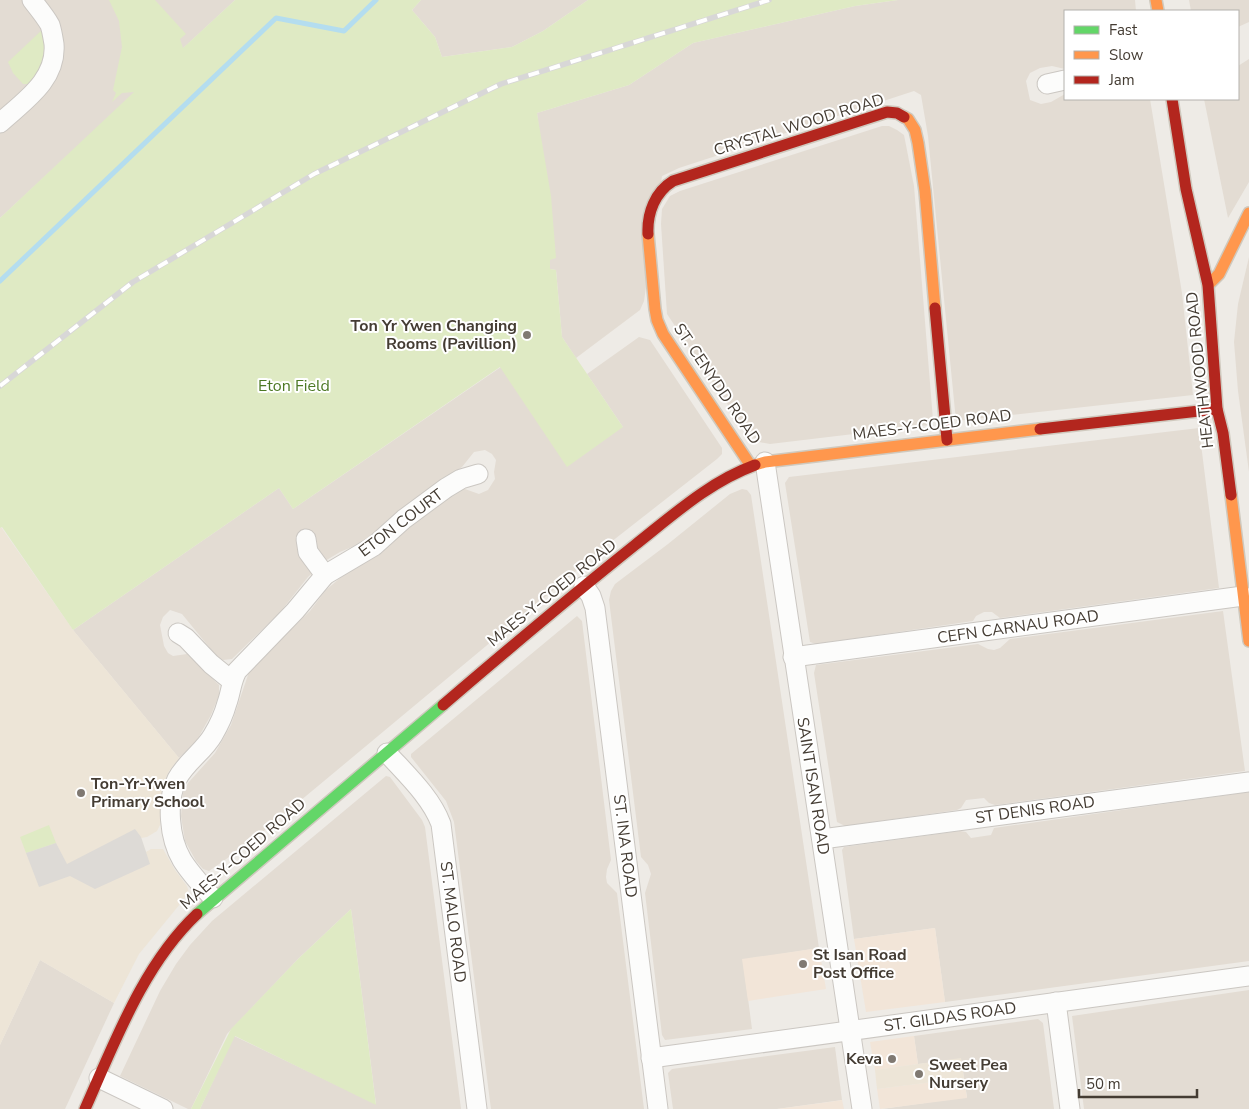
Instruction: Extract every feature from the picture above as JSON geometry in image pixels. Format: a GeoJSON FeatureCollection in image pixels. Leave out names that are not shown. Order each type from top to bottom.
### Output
{"type":"FeatureCollection","features":[{"type":"Feature","properties":{"kind":"street"},"geometry":{"type":"LineString","coordinates":[[0,123],[43,82],[52,66],[54,54],[52,30],[32,0]]}},
{"type":"Feature","properties":{"kind":"street","name":"HEATHWOOD ROAD"},"geometry":{"type":"LineString","coordinates":[[1172,100],[1186,189],[1208,285],[1218,409],[1223,433],[1249,640]]}},
{"type":"Feature","properties":{"kind":"street","name":"CRYSTAL WOOD ROAD"},"geometry":{"type":"LineString","coordinates":[[657,320],[648,229],[653,203],[665,186],[714,167],[887,112],[903,115],[912,123],[915,130],[925,191],[947,440]]}},
{"type":"Feature","properties":{"kind":"street"},"geometry":{"type":"LineString","coordinates":[[1208,285],[1219,274],[1249,213]]}},
{"type":"Feature","properties":{"kind":"street","name":"ST. CENYDD ROAD"},"geometry":{"type":"LineString","coordinates":[[657,320],[663,334],[758,464]]}},
{"type":"Feature","properties":{"kind":"street","name":"MAES-Y-COED ROAD"},"geometry":{"type":"LineString","coordinates":[[85,1109],[144,984],[187,924],[214,898],[584,586],[701,493],[733,473],[758,464],[1218,409]]}},
{"type":"Feature","properties":{"kind":"street","name":"SAINT ISAN ROAD"},"geometry":{"type":"LineString","coordinates":[[758,464],[793,657],[862,1109]]}},
{"type":"Feature","properties":{"kind":"street","name":"ETON COURT"},"geometry":{"type":"LineString","coordinates":[[214,898],[182,860],[176,847],[171,823],[172,794],[181,773],[206,746],[214,734],[228,703],[232,681],[237,671],[295,612],[326,575],[382,540],[404,519],[446,488],[460,479],[478,474]]}},
{"type":"Feature","properties":{"kind":"street"},"geometry":{"type":"LineString","coordinates":[[306,539],[308,552],[326,575]]}},
{"type":"Feature","properties":{"kind":"street","name":"ST. INA ROAD"},"geometry":{"type":"LineString","coordinates":[[584,586],[592,596],[595,608],[658,1109]]}},
{"type":"Feature","properties":{"kind":"street","name":"CEFN CARNAU ROAD"},"geometry":{"type":"LineString","coordinates":[[793,657],[1243,596]]}},
{"type":"Feature","properties":{"kind":"street"},"geometry":{"type":"LineString","coordinates":[[178,633],[186,638],[210,664],[232,681]]}},
{"type":"Feature","properties":{"kind":"street","name":"ST. MALO ROAD"},"geometry":{"type":"LineString","coordinates":[[387,753],[437,813],[441,824],[476,1109]]}},
{"type":"Feature","properties":{"kind":"street","name":"ST DENIS ROAD"},"geometry":{"type":"LineString","coordinates":[[822,839],[1249,782]]}},
{"type":"Feature","properties":{"kind":"street","name":"ST. GILDAS ROAD"},"geometry":{"type":"LineString","coordinates":[[652,1058],[1249,976]]}},
{"type":"Feature","properties":{"kind":"street"},"geometry":{"type":"LineString","coordinates":[[1056,1002],[1070,1109]]}},
{"type":"Feature","properties":{"kind":"street"},"geometry":{"type":"LineString","coordinates":[[99,1078],[163,1109]]}},
{"type":"Feature","properties":{"kind":"shaded area"},"geometry":{"type":"Polygon","coordinates":[[[0,0],[235,0],[0,218],[0,0]]]}},
{"type":"Feature","properties":{"kind":"shaded area"},"geometry":{"type":"Polygon","coordinates":[[[421,0],[588,0],[543,31],[512,47],[442,57],[435,37],[412,10],[421,0]]]}},
{"type":"Feature","properties":{"kind":"shaded area"},"geometry":{"type":"Polygon","coordinates":[[[898,0],[1135,0],[1136,10],[1064,10],[1064,69],[1052,66],[1040,68],[1030,73],[1026,81],[1030,100],[1041,104],[1051,102],[1064,95],[1064,100],[1150,100],[1182,293],[1193,395],[956,421],[928,136],[921,95],[914,91],[679,168],[662,176],[644,301],[640,310],[576,358],[562,337],[556,270],[550,269],[550,259],[555,258],[537,113],[629,85],[693,43],[855,6],[898,0]]]}},
{"type":"Feature","properties":{"kind":"shaded area"},"geometry":{"type":"Polygon","coordinates":[[[1189,0],[1249,0],[1249,22],[1239,27],[1239,10],[1191,10],[1189,0]]]}},
{"type":"Feature","properties":{"kind":"shaded area"},"geometry":{"type":"Polygon","coordinates":[[[1249,59],[1249,182],[1228,218],[1204,100],[1239,100],[1239,65],[1249,59]]]}},
{"type":"Feature","properties":{"kind":"shaded area"},"geometry":{"type":"Polygon","coordinates":[[[882,126],[889,126],[904,135],[914,186],[933,420],[929,425],[770,444],[759,442],[748,433],[734,414],[667,314],[661,224],[662,209],[670,196],[680,191],[882,126]]]}},
{"type":"Feature","properties":{"kind":"shaded area"},"geometry":{"type":"Polygon","coordinates":[[[1249,257],[1249,472],[1238,391],[1234,342],[1238,304],[1249,257]]]}},
{"type":"Feature","properties":{"kind":"shaded area"},"geometry":{"type":"Polygon","coordinates":[[[639,337],[650,340],[722,448],[722,454],[611,542],[252,841],[209,871],[203,869],[196,861],[185,841],[181,816],[183,793],[188,783],[215,753],[231,725],[250,669],[310,611],[326,590],[340,578],[378,554],[407,528],[458,490],[462,488],[479,494],[488,490],[495,479],[496,460],[492,454],[485,450],[474,452],[462,467],[408,504],[366,541],[340,552],[325,561],[308,577],[281,611],[232,659],[223,660],[218,658],[182,614],[170,610],[163,617],[160,625],[164,646],[168,653],[173,656],[187,654],[219,685],[219,695],[211,715],[197,740],[179,758],[73,630],[279,488],[293,509],[501,367],[623,427],[587,374],[639,337]]]}},
{"type":"Feature","properties":{"kind":"shaded area"},"geometry":{"type":"Polygon","coordinates":[[[1199,428],[1219,588],[1000,618],[992,612],[984,612],[976,616],[973,621],[816,644],[810,642],[785,483],[789,477],[1199,428]]]}},
{"type":"Feature","properties":{"kind":"shaded area"},"geometry":{"type":"Polygon","coordinates":[[[742,489],[747,490],[751,495],[819,948],[743,960],[752,1029],[665,1040],[662,1035],[645,893],[651,874],[648,865],[641,857],[609,600],[615,584],[730,494],[742,489]]]}},
{"type":"Feature","properties":{"kind":"shaded area","name":"Ton-Yr-Ywen Primary School"},"geometry":{"type":"Polygon","coordinates":[[[0,528],[73,630],[179,758],[169,771],[163,784],[160,825],[157,831],[141,838],[146,852],[151,849],[163,849],[187,886],[189,893],[139,954],[114,1003],[40,960],[0,1045],[0,528]]]}},
{"type":"Feature","properties":{"kind":"shaded area"},"geometry":{"type":"Polygon","coordinates":[[[1223,611],[1245,771],[995,805],[989,803],[984,798],[966,800],[961,808],[957,810],[845,826],[837,822],[814,673],[816,665],[978,644],[994,650],[1000,648],[1010,639],[1223,611]]]}},
{"type":"Feature","properties":{"kind":"shaded area"},"geometry":{"type":"Polygon","coordinates":[[[577,616],[582,621],[611,860],[606,877],[607,883],[617,893],[644,1109],[491,1109],[454,822],[446,801],[411,757],[411,754],[577,616]]]}},
{"type":"Feature","properties":{"kind":"shaded area"},"geometry":{"type":"Polygon","coordinates":[[[386,776],[390,777],[422,820],[425,827],[461,1109],[200,1109],[234,1036],[376,1104],[351,909],[298,959],[227,1034],[191,1109],[120,1076],[160,991],[190,945],[212,921],[386,776]]]}},
{"type":"Feature","properties":{"kind":"shaded area"},"geometry":{"type":"Polygon","coordinates":[[[1249,792],[1249,961],[945,1002],[935,928],[854,939],[842,850],[844,847],[960,831],[966,832],[971,838],[991,835],[994,828],[1249,792]]]}},
{"type":"Feature","properties":{"kind":"shaded area"},"geometry":{"type":"Polygon","coordinates":[[[135,829],[141,837],[150,864],[95,889],[70,876],[39,887],[26,853],[56,843],[67,864],[135,829]]]}},
{"type":"Feature","properties":{"kind":"shaded area"},"geometry":{"type":"Polygon","coordinates":[[[935,928],[945,1002],[866,1012],[854,939],[935,928]]]}},
{"type":"Feature","properties":{"kind":"shaded area"},"geometry":{"type":"Polygon","coordinates":[[[819,948],[826,989],[748,1001],[742,959],[819,948]]]}},
{"type":"Feature","properties":{"kind":"shaded area"},"geometry":{"type":"Polygon","coordinates":[[[40,960],[114,1003],[65,1109],[0,1109],[0,1045],[40,960]]]}},
{"type":"Feature","properties":{"kind":"shaded area"},"geometry":{"type":"Polygon","coordinates":[[[1249,990],[1249,1109],[1084,1109],[1072,1016],[1249,990]]]}},
{"type":"Feature","properties":{"kind":"shaded area"},"geometry":{"type":"Polygon","coordinates":[[[1038,1019],[1043,1023],[1054,1109],[882,1109],[967,1097],[961,1059],[918,1064],[914,1036],[1038,1019]]]}},
{"type":"Feature","properties":{"kind":"shaded area"},"geometry":{"type":"Polygon","coordinates":[[[914,1036],[918,1064],[875,1070],[870,1042],[914,1036]]]}},
{"type":"Feature","properties":{"kind":"shaded area"},"geometry":{"type":"Polygon","coordinates":[[[835,1047],[842,1100],[777,1109],[673,1109],[668,1073],[672,1069],[835,1047]]]}},
{"type":"Feature","properties":{"kind":"shaded area","name":"Sweet Pea Nursery"},"geometry":{"type":"Polygon","coordinates":[[[961,1058],[964,1078],[877,1089],[875,1070],[961,1058]]]}},
{"type":"Feature","properties":{"kind":"shaded area"},"geometry":{"type":"Polygon","coordinates":[[[964,1078],[967,1098],[880,1109],[877,1089],[964,1078]]]}},
{"type":"Feature","properties":{"kind":"shaded area"},"geometry":{"type":"Polygon","coordinates":[[[842,1100],[844,1109],[777,1109],[829,1102],[842,1100]]]}},
{"type":"Feature","properties":{"kind":"green space","name":"Eton Field"},"geometry":{"type":"Polygon","coordinates":[[[109,0],[155,0],[186,34],[180,39],[183,48],[235,0],[421,0],[412,10],[435,37],[442,57],[512,47],[543,31],[588,0],[898,0],[855,6],[693,43],[629,85],[537,113],[551,196],[556,258],[550,260],[550,269],[556,270],[562,337],[623,427],[567,467],[500,367],[293,509],[279,488],[73,630],[2,527],[0,528],[0,218],[134,92],[122,93],[112,102],[116,93],[113,90],[122,47],[119,21],[109,0]]]}},
{"type":"Feature","properties":{"kind":"green space"},"geometry":{"type":"Polygon","coordinates":[[[43,29],[45,43],[43,68],[29,84],[23,84],[13,73],[8,62],[43,29]]]}},
{"type":"Feature","properties":{"kind":"green space"},"geometry":{"type":"Polygon","coordinates":[[[49,825],[56,843],[26,853],[20,837],[49,825]]]}},
{"type":"Feature","properties":{"kind":"green space"},"geometry":{"type":"Polygon","coordinates":[[[351,909],[376,1105],[235,1036],[200,1109],[191,1109],[231,1029],[298,959],[351,909]]]}},
{"type":"Feature","properties":{"kind":"waterway"},"geometry":{"type":"LineString","coordinates":[[0,281],[276,18],[344,31],[376,0]]}},
{"type":"Feature","properties":{"kind":"railway"},"geometry":{"type":"LineString","coordinates":[[0,386],[133,282],[314,174],[501,84],[769,0]]}},
{"type":"Feature","properties":{"kind":"traffic: fast"},"geometry":{"type":"LineString","coordinates":[[197,914],[443,705]]}},
{"type":"Feature","properties":{"kind":"traffic: slow"},"geometry":{"type":"LineString","coordinates":[[1156,0],[1158,10]]}},
{"type":"Feature","properties":{"kind":"traffic: slow"},"geometry":{"type":"LineString","coordinates":[[904,117],[908,119],[915,130],[918,143],[925,191],[935,308]]}},
{"type":"Feature","properties":{"kind":"traffic: slow"},"geometry":{"type":"LineString","coordinates":[[1208,285],[1219,274],[1249,213]]}},
{"type":"Feature","properties":{"kind":"traffic: slow"},"geometry":{"type":"LineString","coordinates":[[648,234],[655,309],[663,334],[751,466]]}},
{"type":"Feature","properties":{"kind":"traffic: slow"},"geometry":{"type":"LineString","coordinates":[[755,465],[765,462],[1040,429]]}},
{"type":"Feature","properties":{"kind":"traffic: slow"},"geometry":{"type":"LineString","coordinates":[[1231,495],[1249,641]]}},
{"type":"Feature","properties":{"kind":"traffic: jam"},"geometry":{"type":"LineString","coordinates":[[1172,100],[1186,189],[1208,285],[1217,409],[1223,433],[1231,495]]}},
{"type":"Feature","properties":{"kind":"traffic: jam"},"geometry":{"type":"LineString","coordinates":[[648,234],[649,218],[653,204],[661,191],[673,181],[887,112],[897,113],[904,117]]}},
{"type":"Feature","properties":{"kind":"traffic: jam"},"geometry":{"type":"LineString","coordinates":[[935,308],[947,440]]}},
{"type":"Feature","properties":{"kind":"traffic: jam"},"geometry":{"type":"LineString","coordinates":[[1040,429],[1217,409]]}},
{"type":"Feature","properties":{"kind":"traffic: jam"},"geometry":{"type":"LineString","coordinates":[[443,705],[562,604],[678,511],[722,480],[755,465]]}},
{"type":"Feature","properties":{"kind":"traffic: jam"},"geometry":{"type":"LineString","coordinates":[[85,1109],[119,1031],[146,980],[178,934],[197,914]]}},
{"type":"Feature","properties":{"kind":"place","name":"Ton Yr Ywen Changing Rooms (Pavillion)"},"geometry":{"type":"Point","coordinates":[527,335]}},
{"type":"Feature","properties":{"kind":"place","name":"Ton-Yr-Ywen Primary School"},"geometry":{"type":"Point","coordinates":[81,793]}},
{"type":"Feature","properties":{"kind":"place","name":"St Isan Road Post Office"},"geometry":{"type":"Point","coordinates":[803,964]}},
{"type":"Feature","properties":{"kind":"place","name":"Keva"},"geometry":{"type":"Point","coordinates":[892,1059]}},
{"type":"Feature","properties":{"kind":"place","name":"Sweet Pea Nursery"},"geometry":{"type":"Point","coordinates":[919,1074]}}]}
